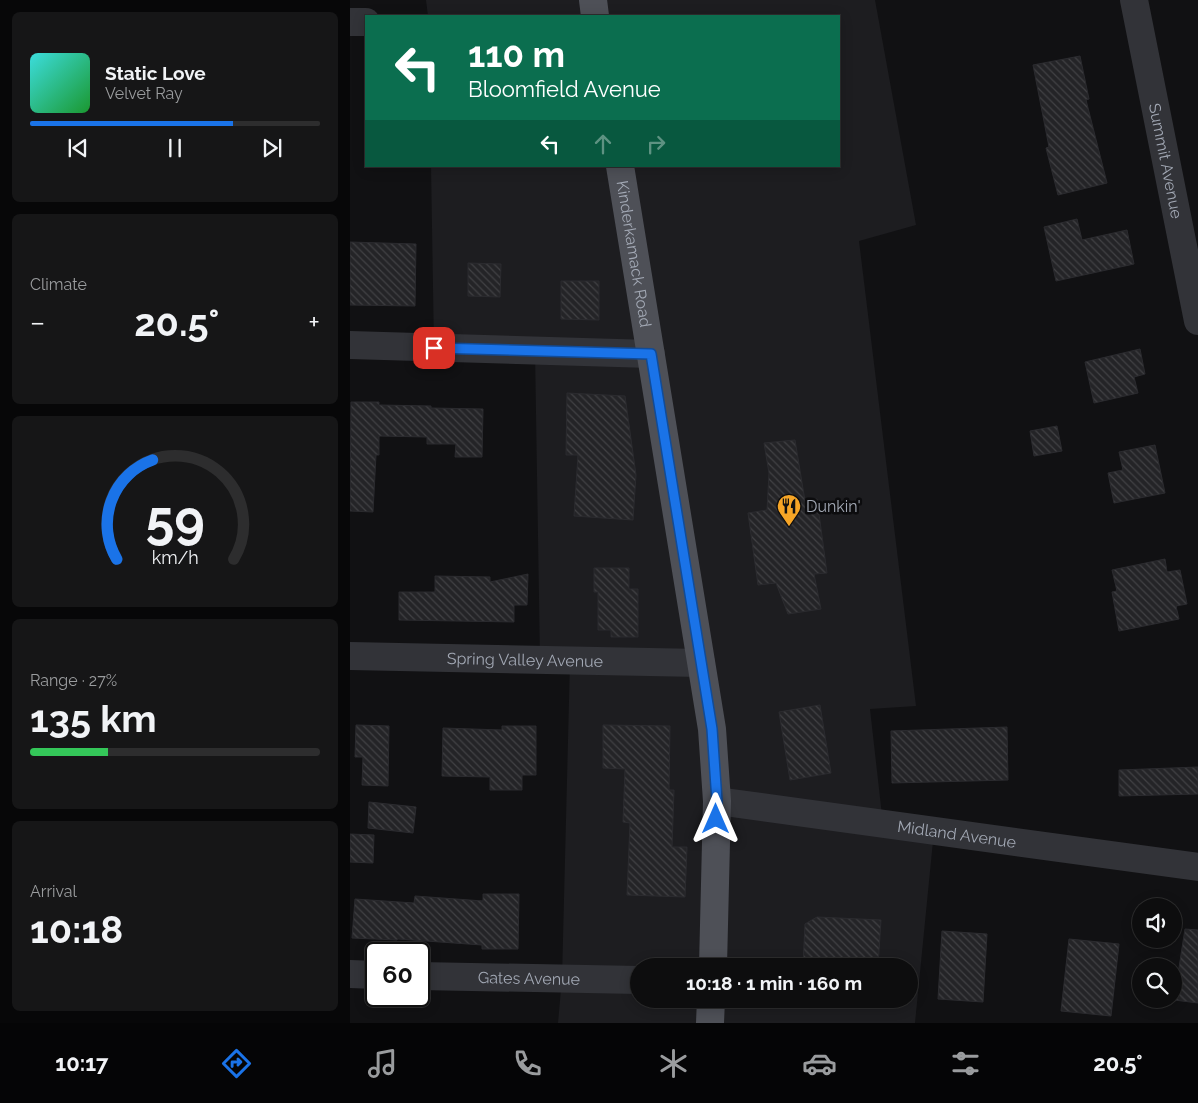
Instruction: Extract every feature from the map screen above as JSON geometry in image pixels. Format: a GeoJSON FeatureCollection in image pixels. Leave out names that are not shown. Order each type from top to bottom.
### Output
{"type":"FeatureCollection","features":[{"type":"Feature","properties":{"kind":"main road"},"geometry":{"type":"LineString","coordinates":[[593,0],[595,15]]}},
{"type":"Feature","properties":{"kind":"main road","name":"Kinderkamack Road"},"geometry":{"type":"LineString","coordinates":[[620,167],[712,729],[717,801],[713,958]]}},
{"type":"Feature","properties":{"kind":"main road"},"geometry":{"type":"LineString","coordinates":[[710,1023],[711,1008]]}},
{"type":"Feature","properties":{"kind":"street","name":"Summit Avenue"},"geometry":{"type":"LineString","coordinates":[[1134,0],[1198,321]]}},
{"type":"Feature","properties":{"kind":"street"},"geometry":{"type":"LineString","coordinates":[[350,22],[365,22]]}},
{"type":"Feature","properties":{"kind":"street"},"geometry":{"type":"LineString","coordinates":[[350,346],[651,354]]}},
{"type":"Feature","properties":{"kind":"street","name":"Spring Valley Avenue"},"geometry":{"type":"LineString","coordinates":[[350,656],[700,663]]}},
{"type":"Feature","properties":{"kind":"street","name":"Midland Avenue"},"geometry":{"type":"LineString","coordinates":[[717,801],[1198,867]]}},
{"type":"Feature","properties":{"kind":"street"},"geometry":{"type":"LineString","coordinates":[[350,974],[365,975]]}},
{"type":"Feature","properties":{"kind":"street","name":"Gates Avenue"},"geometry":{"type":"LineString","coordinates":[[430,976],[630,980]]}},
{"type":"Feature","properties":{"kind":"shaded area"},"geometry":{"type":"Polygon","coordinates":[[[426,0],[875,0],[916,225],[859,241],[916,706],[870,709],[883,824],[934,831],[918,993],[918,958],[630,958],[630,1008],[916,1008],[915,1023],[558,1023],[562,978],[570,661],[540,660],[535,351],[434,348],[431,167],[840,167],[840,15],[428,15],[426,0]]]}},
{"type":"Feature","properties":{"kind":"building"},"geometry":{"type":"Polygon","coordinates":[[[1080,56],[1089,99],[1086,100],[1107,183],[1058,195],[1046,148],[1049,147],[1033,65],[1080,56]]]}},
{"type":"Feature","properties":{"kind":"building"},"geometry":{"type":"Polygon","coordinates":[[[1077,219],[1082,240],[1127,230],[1134,264],[1056,281],[1044,227],[1077,219]]]}},
{"type":"Feature","properties":{"kind":"building"},"geometry":{"type":"Polygon","coordinates":[[[350,242],[416,244],[415,306],[350,305],[350,242]]]}},
{"type":"Feature","properties":{"kind":"building"},"geometry":{"type":"Polygon","coordinates":[[[468,263],[501,264],[500,297],[468,296],[468,263]]]}},
{"type":"Feature","properties":{"kind":"building"},"geometry":{"type":"Polygon","coordinates":[[[561,281],[599,281],[599,320],[561,319],[561,281]]]}},
{"type":"Feature","properties":{"kind":"building"},"geometry":{"type":"Polygon","coordinates":[[[1140,349],[1145,374],[1134,377],[1138,393],[1094,403],[1085,362],[1140,349]]]}},
{"type":"Feature","properties":{"kind":"building"},"geometry":{"type":"Polygon","coordinates":[[[567,393],[625,396],[636,475],[633,520],[574,516],[578,455],[566,455],[567,393]]]}},
{"type":"Feature","properties":{"kind":"building"},"geometry":{"type":"Polygon","coordinates":[[[351,402],[379,402],[379,405],[431,406],[431,408],[483,409],[482,457],[455,457],[456,444],[427,444],[427,437],[379,436],[373,512],[350,511],[351,402]]]}},
{"type":"Feature","properties":{"kind":"building"},"geometry":{"type":"Polygon","coordinates":[[[1057,426],[1062,451],[1034,456],[1030,431],[1057,426]]]}},
{"type":"Feature","properties":{"kind":"building"},"geometry":{"type":"Polygon","coordinates":[[[795,440],[805,501],[817,499],[827,573],[814,574],[821,609],[788,614],[776,583],[758,585],[748,513],[767,510],[769,473],[764,443],[795,440]]]}},
{"type":"Feature","properties":{"kind":"building"},"geometry":{"type":"Polygon","coordinates":[[[1155,445],[1165,493],[1114,503],[1108,473],[1123,470],[1119,452],[1155,445]]]}},
{"type":"Feature","properties":{"kind":"building"},"geometry":{"type":"Polygon","coordinates":[[[1165,559],[1167,572],[1180,570],[1187,604],[1176,606],[1179,619],[1119,631],[1112,592],[1117,591],[1112,570],[1165,559]]]}},
{"type":"Feature","properties":{"kind":"building"},"geometry":{"type":"Polygon","coordinates":[[[594,568],[629,568],[629,589],[638,589],[638,637],[611,637],[611,630],[598,630],[598,592],[594,592],[594,568]]]}},
{"type":"Feature","properties":{"kind":"building"},"geometry":{"type":"Polygon","coordinates":[[[528,574],[527,605],[514,605],[514,622],[399,620],[399,592],[435,592],[435,576],[490,577],[490,582],[528,574]]]}},
{"type":"Feature","properties":{"kind":"building"},"geometry":{"type":"Polygon","coordinates":[[[820,705],[831,773],[790,780],[779,712],[820,705]]]}},
{"type":"Feature","properties":{"kind":"building"},"geometry":{"type":"Polygon","coordinates":[[[356,725],[389,726],[388,786],[362,785],[363,757],[355,757],[356,725]]]}},
{"type":"Feature","properties":{"kind":"building"},"geometry":{"type":"Polygon","coordinates":[[[603,725],[670,726],[669,790],[674,790],[672,847],[687,847],[685,897],[627,895],[630,823],[623,822],[625,769],[603,768],[603,725]]]}},
{"type":"Feature","properties":{"kind":"building"},"geometry":{"type":"Polygon","coordinates":[[[502,726],[536,726],[536,775],[522,775],[522,790],[490,790],[490,777],[442,776],[443,728],[502,730],[502,726]]]}},
{"type":"Feature","properties":{"kind":"building"},"geometry":{"type":"Polygon","coordinates":[[[1007,727],[1008,780],[892,783],[891,731],[1007,727]]]}},
{"type":"Feature","properties":{"kind":"building"},"geometry":{"type":"Polygon","coordinates":[[[1198,767],[1198,794],[1119,796],[1119,770],[1198,767]]]}},
{"type":"Feature","properties":{"kind":"building"},"geometry":{"type":"Polygon","coordinates":[[[369,802],[416,807],[413,833],[368,828],[369,802]]]}},
{"type":"Feature","properties":{"kind":"building"},"geometry":{"type":"Polygon","coordinates":[[[350,834],[374,835],[373,863],[350,862],[350,834]]]}},
{"type":"Feature","properties":{"kind":"building"},"geometry":{"type":"Polygon","coordinates":[[[483,894],[519,894],[518,949],[482,949],[482,945],[352,938],[355,899],[414,903],[415,896],[483,901],[483,894]]]}},
{"type":"Feature","properties":{"kind":"building"},"geometry":{"type":"Polygon","coordinates":[[[817,917],[881,920],[879,958],[803,958],[805,924],[817,917]]]}},
{"type":"Feature","properties":{"kind":"building"},"geometry":{"type":"Polygon","coordinates":[[[1185,929],[1198,930],[1198,1003],[1182,1001],[1181,958],[1185,929]]]}},
{"type":"Feature","properties":{"kind":"building"},"geometry":{"type":"Polygon","coordinates":[[[942,931],[987,934],[983,1002],[938,999],[942,931]]]}},
{"type":"Feature","properties":{"kind":"building"},"geometry":{"type":"Polygon","coordinates":[[[1069,939],[1119,944],[1111,1016],[1061,1011],[1069,939]]]}},
{"type":"Feature","properties":{"kind":"place","name":"Dunkin'"},"geometry":{"type":"Point","coordinates":[789,527]}},
{"type":"Feature","properties":{"kind":"route"},"geometry":{"type":"LineString","coordinates":[[434,348],[651,354],[712,729],[717,801],[716,819]]}}]}
